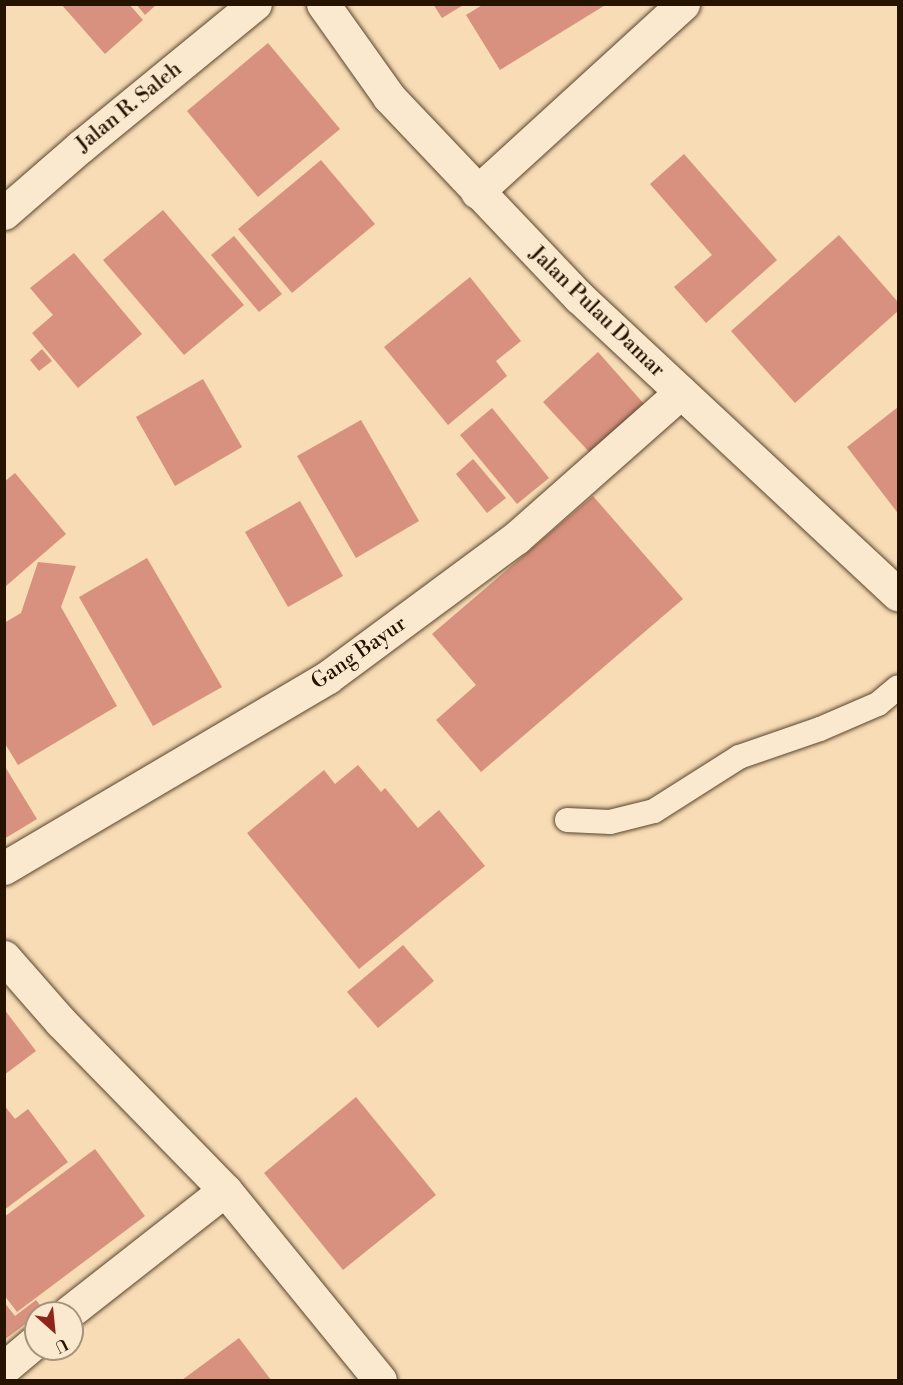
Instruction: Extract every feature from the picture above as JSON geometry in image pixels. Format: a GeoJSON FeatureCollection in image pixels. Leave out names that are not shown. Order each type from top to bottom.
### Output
{"type":"FeatureCollection","features":[{"type":"Feature","properties":{"kind":"street","name":"Jalan R. Saleh"},"geometry":{"type":"LineString","coordinates":[[4,213],[80,147],[255,4]]}},
{"type":"Feature","properties":{"kind":"street","name":"Jalan Pulau Damar"},"geometry":{"type":"LineString","coordinates":[[323,4],[389,97],[579,297],[898,594]]}},
{"type":"Feature","properties":{"kind":"street"},"geometry":{"type":"LineString","coordinates":[[477,192],[683,4]]}},
{"type":"Feature","properties":{"kind":"street","name":"Gang Bayur"},"geometry":{"type":"LineString","coordinates":[[4,868],[328,677],[516,538],[681,392]]}},
{"type":"Feature","properties":{"kind":"street"},"geometry":{"type":"LineString","coordinates":[[4,957],[61,1022],[225,1190],[380,1380]]}},
{"type":"Feature","properties":{"kind":"street"},"geometry":{"type":"LineString","coordinates":[[83,1301],[225,1190]]}},
{"type":"Feature","properties":{"kind":"street"},"geometry":{"type":"LineString","coordinates":[[4,1368],[24,1351]]}},
{"type":"Feature","properties":{"kind":"lane"},"geometry":{"type":"LineString","coordinates":[[567,820],[610,822],[654,811],[739,757],[849,717],[878,704],[898,687]]}},
{"type":"Feature","properties":{"kind":"building"},"geometry":{"type":"Polygon","coordinates":[[[61,4],[129,4],[143,20],[105,54],[61,4]]]}},
{"type":"Feature","properties":{"kind":"building"},"geometry":{"type":"Polygon","coordinates":[[[136,4],[157,4],[145,15],[136,4]]]}},
{"type":"Feature","properties":{"kind":"building"},"geometry":{"type":"Polygon","coordinates":[[[433,4],[465,4],[442,18],[433,4]]]}},
{"type":"Feature","properties":{"kind":"building"},"geometry":{"type":"Polygon","coordinates":[[[484,4],[607,4],[500,70],[466,15],[484,4]]]}},
{"type":"Feature","properties":{"kind":"building"},"geometry":{"type":"Polygon","coordinates":[[[268,43],[340,129],[258,197],[187,111],[268,43]]]}},
{"type":"Feature","properties":{"kind":"building"},"geometry":{"type":"Polygon","coordinates":[[[684,154],[777,260],[706,323],[674,287],[712,255],[650,184],[684,154]]]}},
{"type":"Feature","properties":{"kind":"building"},"geometry":{"type":"Polygon","coordinates":[[[321,160],[375,224],[292,293],[238,229],[321,160]]]}},
{"type":"Feature","properties":{"kind":"building"},"geometry":{"type":"Polygon","coordinates":[[[163,210],[244,305],[184,355],[103,260],[163,210]]]}},
{"type":"Feature","properties":{"kind":"building"},"geometry":{"type":"Polygon","coordinates":[[[839,235],[898,302],[898,311],[795,403],[731,331],[839,235]]]}},
{"type":"Feature","properties":{"kind":"building"},"geometry":{"type":"Polygon","coordinates":[[[234,236],[282,294],[259,312],[211,255],[234,236]]]}},
{"type":"Feature","properties":{"kind":"building"},"geometry":{"type":"Polygon","coordinates":[[[74,253],[142,334],[78,388],[32,333],[53,315],[30,288],[74,253]]]}},
{"type":"Feature","properties":{"kind":"building"},"geometry":{"type":"Polygon","coordinates":[[[470,277],[521,341],[496,361],[507,376],[448,425],[384,347],[470,277]]]}},
{"type":"Feature","properties":{"kind":"building"},"geometry":{"type":"Polygon","coordinates":[[[42,349],[52,361],[39,371],[30,360],[42,349]]]}},
{"type":"Feature","properties":{"kind":"building"},"geometry":{"type":"Polygon","coordinates":[[[598,352],[645,405],[591,454],[543,402],[598,352]]]}},
{"type":"Feature","properties":{"kind":"building"},"geometry":{"type":"Polygon","coordinates":[[[203,379],[242,447],[175,486],[136,417],[203,379]]]}},
{"type":"Feature","properties":{"kind":"building"},"geometry":{"type":"Polygon","coordinates":[[[898,407],[898,511],[897,512],[847,447],[898,407]]]}},
{"type":"Feature","properties":{"kind":"building"},"geometry":{"type":"Polygon","coordinates":[[[492,408],[549,478],[517,504],[460,435],[492,408]]]}},
{"type":"Feature","properties":{"kind":"building"},"geometry":{"type":"Polygon","coordinates":[[[361,420],[419,521],[356,558],[297,456],[361,420]]]}},
{"type":"Feature","properties":{"kind":"building"},"geometry":{"type":"Polygon","coordinates":[[[473,459],[506,498],[487,513],[456,474],[473,459]]]}},
{"type":"Feature","properties":{"kind":"building"},"geometry":{"type":"Polygon","coordinates":[[[15,473],[66,534],[6,586],[4,482],[15,473]]]}},
{"type":"Feature","properties":{"kind":"building"},"geometry":{"type":"Polygon","coordinates":[[[593,496],[683,599],[481,772],[436,720],[476,685],[432,634],[593,496]]]}},
{"type":"Feature","properties":{"kind":"building"},"geometry":{"type":"Polygon","coordinates":[[[300,501],[343,576],[288,607],[245,532],[300,501]]]}},
{"type":"Feature","properties":{"kind":"building"},"geometry":{"type":"Polygon","coordinates":[[[147,558],[222,687],[153,726],[79,597],[147,558]]]}},
{"type":"Feature","properties":{"kind":"building"},"geometry":{"type":"Polygon","coordinates":[[[38,562],[76,566],[61,607],[117,706],[18,765],[4,742],[4,623],[21,613],[38,562]]]}},
{"type":"Feature","properties":{"kind":"building"},"geometry":{"type":"Polygon","coordinates":[[[4,765],[37,819],[4,839],[4,765]]]}},
{"type":"Feature","properties":{"kind":"building"},"geometry":{"type":"Polygon","coordinates":[[[358,765],[381,792],[385,788],[418,828],[439,810],[485,866],[359,969],[247,833],[324,770],[335,784],[358,765]]]}},
{"type":"Feature","properties":{"kind":"building"},"geometry":{"type":"Polygon","coordinates":[[[403,945],[434,981],[378,1028],[347,992],[403,945]]]}},
{"type":"Feature","properties":{"kind":"building"},"geometry":{"type":"Polygon","coordinates":[[[4,1009],[36,1051],[4,1075],[4,1009]]]}},
{"type":"Feature","properties":{"kind":"building"},"geometry":{"type":"Polygon","coordinates":[[[356,1097],[436,1195],[343,1270],[264,1173],[356,1097]]]}},
{"type":"Feature","properties":{"kind":"building"},"geometry":{"type":"Polygon","coordinates":[[[4,1105],[15,1119],[28,1109],[68,1162],[4,1210],[4,1105]]]}},
{"type":"Feature","properties":{"kind":"building"},"geometry":{"type":"Polygon","coordinates":[[[95,1149],[145,1216],[32,1301],[24,1301],[24,1307],[17,1312],[4,1295],[4,1217],[95,1149]]]}},
{"type":"Feature","properties":{"kind":"building"},"geometry":{"type":"Polygon","coordinates":[[[4,1302],[15,1316],[24,1309],[24,1325],[4,1340],[4,1302]]]}},
{"type":"Feature","properties":{"kind":"building"},"geometry":{"type":"Polygon","coordinates":[[[239,1338],[271,1380],[182,1380],[239,1338]]]}}]}
